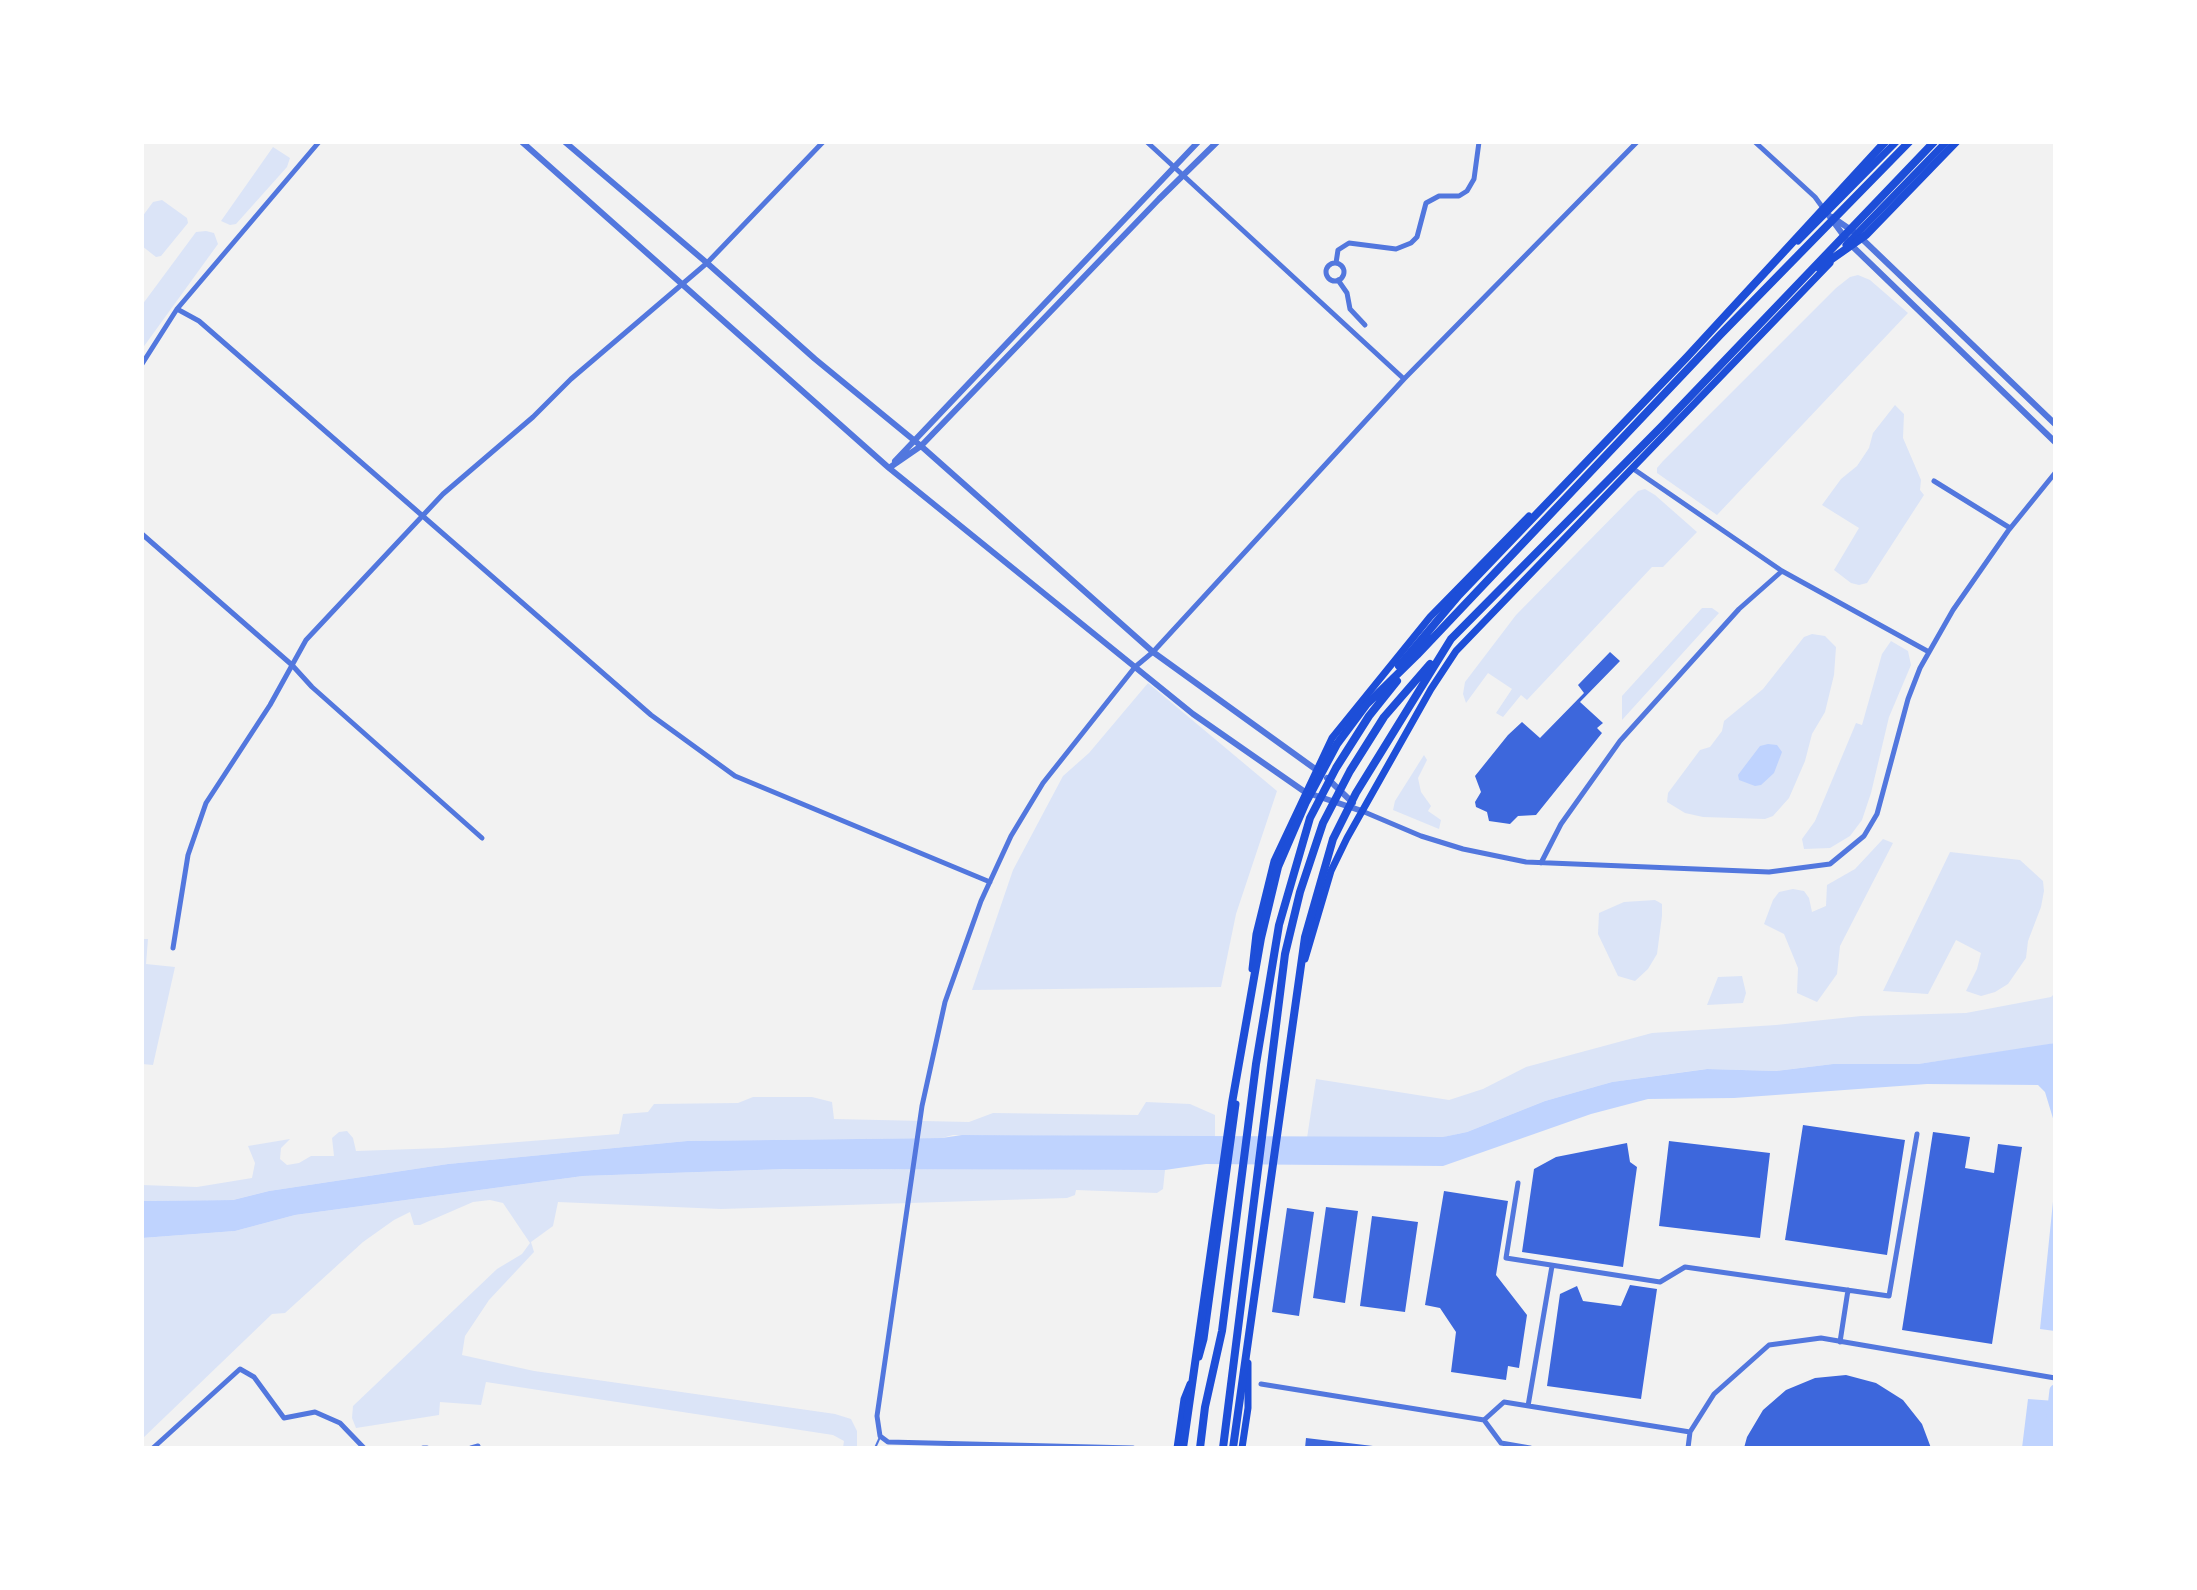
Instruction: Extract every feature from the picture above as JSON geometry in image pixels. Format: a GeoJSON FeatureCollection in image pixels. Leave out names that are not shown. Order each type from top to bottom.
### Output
{"type":"FeatureCollection","features":[{"type":"Feature","properties":{"kind":"highway"},"geometry":{"type":"LineString","coordinates":[[1180,1448],[1232,1103],[1261,938],[1278,867],[1306,802],[1337,744],[1459,595],[1687,357],[1885,142]]}},
{"type":"Feature","properties":{"kind":"highway"},"geometry":{"type":"LineString","coordinates":[[1366,705],[1909,142]]}},
{"type":"Feature","properties":{"kind":"highway"},"geometry":{"type":"LineString","coordinates":[[1225,1448],[1285,954],[1300,892],[1323,823],[1350,771],[1384,717],[1451,639],[1934,142]]}},
{"type":"Feature","properties":{"kind":"highway"},"geometry":{"type":"LineString","coordinates":[[1802,280],[1866,235],[1956,142]]}},
{"type":"Feature","properties":{"kind":"highway"},"geometry":{"type":"LineString","coordinates":[[1233,1448],[1305,937],[1316,891],[1333,839],[1356,793],[1451,639]]}},
{"type":"Feature","properties":{"kind":"highway"},"geometry":{"type":"LineString","coordinates":[[1193,1448],[1222,1331],[1269,979],[1279,925],[1296,864],[1310,818],[1336,768],[1369,716],[1417,655]]}},
{"type":"Feature","properties":{"kind":"highway"},"geometry":{"type":"LineString","coordinates":[[1200,1448],[1205,1407]]}},
{"type":"Feature","properties":{"kind":"main road"},"geometry":{"type":"LineString","coordinates":[[1180,1448],[1184,1399],[1204,1339],[1256,934],[1274,861],[1332,738],[1430,617],[1710,328],[1896,142]]}},
{"type":"Feature","properties":{"kind":"main road"},"geometry":{"type":"LineString","coordinates":[[1242,1448],[1248,1408],[1248,1332],[1293,1003],[1331,871],[1362,811],[1456,651],[1946,142]]}},
{"type":"Feature","properties":{"kind":"street"},"geometry":{"type":"LineString","coordinates":[[142,364],[177,309],[319,142]]}},
{"type":"Feature","properties":{"kind":"street"},"geometry":{"type":"LineString","coordinates":[[522,142],[889,468],[1193,714],[1305,792],[1362,811],[1421,836],[1507,860],[1769,872],[1830,864],[1864,836],[1877,814],[1908,699],[1929,652],[1953,610],[2010,528],[2055,473]]}},
{"type":"Feature","properties":{"kind":"street"},"geometry":{"type":"LineString","coordinates":[[565,142],[815,359],[913,439],[1153,652],[1316,769],[1362,811]]}},
{"type":"Feature","properties":{"kind":"street"},"geometry":{"type":"LineString","coordinates":[[173,948],[188,855],[206,803],[270,705],[306,640],[443,494],[707,263],[823,142]]}},
{"type":"Feature","properties":{"kind":"street"},"geometry":{"type":"LineString","coordinates":[[1147,142],[1404,379]]}},
{"type":"Feature","properties":{"kind":"street"},"geometry":{"type":"LineString","coordinates":[[889,468],[913,439],[1198,142]]}},
{"type":"Feature","properties":{"kind":"street"},"geometry":{"type":"LineString","coordinates":[[889,468],[921,446],[1217,142]]}},
{"type":"Feature","properties":{"kind":"street"},"geometry":{"type":"LineString","coordinates":[[1336,263],[1338,250],[1349,243],[1396,249],[1411,243],[1419,230],[1426,203],[1439,196],[1459,196],[1467,191],[1474,179],[1479,142]]}},
{"type":"Feature","properties":{"kind":"street"},"geometry":{"type":"LineString","coordinates":[[1133,1448],[888,1442],[880,1436],[877,1416],[922,1106],[945,1002],[990,882],[1011,836],[1043,783],[1135,667],[1153,652],[1404,379],[1637,142]]}},
{"type":"Feature","properties":{"kind":"street"},"geometry":{"type":"LineString","coordinates":[[1755,142],[1815,197],[1849,243],[2055,442]]}},
{"type":"Feature","properties":{"kind":"street"},"geometry":{"type":"LineString","coordinates":[[1827,213],[1857,234],[2055,424]]}},
{"type":"Feature","properties":{"kind":"street"},"geometry":{"type":"LineString","coordinates":[[1336,263],[1344,270],[1344,275],[1338,280],[1331,280],[1326,273],[1330,264],[1336,263]]}},
{"type":"Feature","properties":{"kind":"street"},"geometry":{"type":"LineString","coordinates":[[1338,280],[1347,293],[1350,309],[1365,325]]}},
{"type":"Feature","properties":{"kind":"street"},"geometry":{"type":"LineString","coordinates":[[177,309],[199,321],[651,715],[735,776],[990,882]]}},
{"type":"Feature","properties":{"kind":"street"},"geometry":{"type":"LineString","coordinates":[[1632,468],[1782,571],[1929,652]]}},
{"type":"Feature","properties":{"kind":"street"},"geometry":{"type":"LineString","coordinates":[[1934,481],[2010,528]]}},
{"type":"Feature","properties":{"kind":"street"},"geometry":{"type":"LineString","coordinates":[[142,534],[482,838]]}},
{"type":"Feature","properties":{"kind":"street"},"geometry":{"type":"LineString","coordinates":[[1541,863],[1561,824],[1620,741],[1739,609],[1782,571]]}},
{"type":"Feature","properties":{"kind":"street"},"geometry":{"type":"LineString","coordinates":[[1518,1183],[1506,1258],[1660,1282],[1685,1267],[1889,1296],[1917,1134]]}},
{"type":"Feature","properties":{"kind":"street"},"geometry":{"type":"LineString","coordinates":[[1528,1406],[1552,1266]]}},
{"type":"Feature","properties":{"kind":"street"},"geometry":{"type":"LineString","coordinates":[[1840,1342],[1848,1290]]}},
{"type":"Feature","properties":{"kind":"street"},"geometry":{"type":"LineString","coordinates":[[1688,1448],[1690,1432],[1714,1394],[1769,1345],[1821,1338],[2055,1378]]}},
{"type":"Feature","properties":{"kind":"street"},"geometry":{"type":"LineString","coordinates":[[153,1448],[240,1369],[254,1377],[284,1418],[315,1412],[340,1423],[364,1448]]}},
{"type":"Feature","properties":{"kind":"street"},"geometry":{"type":"LineString","coordinates":[[1261,1384],[1484,1420],[1501,1443],[1530,1448]]}},
{"type":"Feature","properties":{"kind":"street"},"geometry":{"type":"LineString","coordinates":[[1484,1420],[1504,1402],[1690,1432]]}},
{"type":"Feature","properties":{"kind":"street"},"geometry":{"type":"LineString","coordinates":[[471,1448],[478,1446]]}},
{"type":"Feature","properties":{"kind":"lane"},"geometry":{"type":"LineString","coordinates":[[875,1448],[880,1436]]}},
{"type":"Feature","properties":{"kind":"shaded area"},"geometry":{"type":"Polygon","coordinates":[[[273,147],[290,158],[287,167],[236,224],[221,221],[273,147]]]}},
{"type":"Feature","properties":{"kind":"shaded area"},"geometry":{"type":"Polygon","coordinates":[[[162,200],[187,218],[188,223],[161,256],[156,257],[142,246],[142,217],[153,202],[162,200]]]}},
{"type":"Feature","properties":{"kind":"shaded area"},"geometry":{"type":"Polygon","coordinates":[[[196,232],[214,233],[218,244],[142,349],[142,305],[196,232]]]}},
{"type":"Feature","properties":{"kind":"shaded area"},"geometry":{"type":"Polygon","coordinates":[[[1858,275],[1870,280],[1908,313],[1717,515],[1657,473],[1663,461],[1836,288],[1858,275]]]}},
{"type":"Feature","properties":{"kind":"shaded area"},"geometry":{"type":"Polygon","coordinates":[[[1895,405],[1904,414],[1903,438],[1924,495],[1867,583],[1859,585],[1851,583],[1834,570],[1859,528],[1822,505],[1841,479],[1857,466],[1869,448],[1873,433],[1895,405]]]}},
{"type":"Feature","properties":{"kind":"shaded area"},"geometry":{"type":"Polygon","coordinates":[[[1645,489],[1697,532],[1663,567],[1652,567],[1527,700],[1521,695],[1503,717],[1496,713],[1512,689],[1488,673],[1466,703],[1463,694],[1465,682],[1516,615],[1638,491],[1645,489]]]}},
{"type":"Feature","properties":{"kind":"shaded area"},"geometry":{"type":"Polygon","coordinates":[[[1702,608],[1712,608],[1719,613],[1622,720],[1622,696],[1702,608]]]}},
{"type":"Feature","properties":{"kind":"shaded area"},"geometry":{"type":"Polygon","coordinates":[[[1812,634],[1825,636],[1836,647],[1834,675],[1825,712],[1812,734],[1805,761],[1789,798],[1773,816],[1765,819],[1703,817],[1685,813],[1667,802],[1668,793],[1700,750],[1710,747],[1722,731],[1724,721],[1763,689],[1804,637],[1812,634]]]}},
{"type":"Feature","properties":{"kind":"shaded area"},"geometry":{"type":"Polygon","coordinates":[[[1891,641],[1908,651],[1911,665],[1889,717],[1862,820],[1850,836],[1830,848],[1804,849],[1802,839],[1815,821],[1856,723],[1862,725],[1882,654],[1891,641]]]}},
{"type":"Feature","properties":{"kind":"shaded area"},"geometry":{"type":"Polygon","coordinates":[[[1148,683],[1277,791],[1236,914],[1221,987],[972,990],[1013,870],[1063,776],[1089,753],[1148,683]]]}},
{"type":"Feature","properties":{"kind":"shaded area"},"geometry":{"type":"Polygon","coordinates":[[[1424,755],[1427,760],[1418,778],[1421,792],[1431,806],[1428,811],[1441,820],[1439,829],[1393,810],[1395,801],[1424,755]]]}},
{"type":"Feature","properties":{"kind":"shaded area"},"geometry":{"type":"Polygon","coordinates":[[[1883,839],[1893,843],[1840,946],[1837,974],[1817,1002],[1797,993],[1798,968],[1784,934],[1764,924],[1773,900],[1779,892],[1793,889],[1804,891],[1812,912],[1826,906],[1827,885],[1855,869],[1883,839]]]}},
{"type":"Feature","properties":{"kind":"shaded area"},"geometry":{"type":"Polygon","coordinates":[[[1950,852],[2020,860],[2043,881],[2041,907],[2028,941],[2026,958],[2008,984],[1981,996],[1966,991],[1981,953],[1956,940],[1928,994],[1883,991],[1950,852]]]}},
{"type":"Feature","properties":{"kind":"shaded area"},"geometry":{"type":"Polygon","coordinates":[[[1655,900],[1662,904],[1657,954],[1648,969],[1635,981],[1618,976],[1598,934],[1599,913],[1624,902],[1655,900]]]}},
{"type":"Feature","properties":{"kind":"shaded area"},"geometry":{"type":"Polygon","coordinates":[[[142,939],[148,939],[146,964],[175,967],[153,1065],[142,1064],[142,939]]]}},
{"type":"Feature","properties":{"kind":"shaded area"},"geometry":{"type":"Polygon","coordinates":[[[1742,976],[1746,993],[1743,1003],[1707,1005],[1718,977],[1742,976]]]}},
{"type":"Feature","properties":{"kind":"shaded area"},"geometry":{"type":"Polygon","coordinates":[[[2055,993],[2055,1043],[1918,1064],[1833,1064],[1776,1071],[1706,1069],[1612,1082],[1545,1101],[1467,1132],[1444,1137],[1307,1138],[1316,1079],[1449,1100],[1483,1089],[1526,1067],[1652,1033],[1861,1016],[1966,1013],[2051,997],[2055,993]]]}},
{"type":"Feature","properties":{"kind":"shaded area"},"geometry":{"type":"Polygon","coordinates":[[[753,1097],[812,1097],[832,1102],[834,1119],[969,1122],[993,1113],[1138,1115],[1146,1102],[1190,1104],[1215,1115],[1215,1137],[953,1135],[942,1138],[687,1141],[448,1164],[269,1191],[233,1200],[142,1201],[142,1185],[197,1187],[252,1178],[255,1163],[248,1146],[290,1139],[281,1148],[280,1159],[287,1165],[311,1156],[334,1156],[332,1138],[339,1132],[347,1131],[353,1138],[356,1151],[443,1148],[619,1134],[623,1114],[648,1112],[654,1104],[738,1103],[753,1097]]]}},
{"type":"Feature","properties":{"kind":"shaded area"},"geometry":{"type":"Polygon","coordinates":[[[786,1169],[1165,1170],[1163,1189],[1157,1193],[1076,1190],[1075,1195],[1067,1198],[721,1209],[558,1202],[553,1226],[531,1242],[534,1252],[489,1300],[465,1336],[462,1355],[534,1371],[835,1414],[851,1419],[857,1431],[857,1448],[843,1448],[844,1441],[833,1435],[486,1382],[481,1405],[440,1402],[439,1415],[356,1428],[352,1418],[353,1406],[497,1269],[522,1254],[530,1243],[503,1203],[490,1200],[473,1202],[420,1225],[414,1225],[410,1212],[394,1220],[363,1242],[285,1313],[272,1314],[142,1439],[142,1238],[235,1231],[295,1215],[583,1176],[786,1169]]]}},
{"type":"Feature","properties":{"kind":"water"},"geometry":{"type":"Polygon","coordinates":[[[1777,745],[1782,752],[1774,773],[1761,785],[1739,780],[1738,775],[1760,746],[1777,745]]]}},
{"type":"Feature","properties":{"kind":"water"},"geometry":{"type":"Polygon","coordinates":[[[2055,1043],[2055,1125],[2045,1092],[2038,1085],[1927,1084],[1734,1098],[1648,1099],[1591,1114],[1443,1166],[1206,1164],[1165,1170],[786,1169],[583,1176],[295,1215],[235,1231],[142,1238],[142,1201],[233,1200],[269,1191],[448,1164],[687,1141],[942,1138],[962,1135],[1443,1137],[1467,1132],[1545,1101],[1612,1082],[1707,1069],[1776,1071],[1833,1064],[1918,1064],[2055,1043]]]}},
{"type":"Feature","properties":{"kind":"water"},"geometry":{"type":"Polygon","coordinates":[[[2055,1182],[2055,1331],[2040,1329],[2055,1182]]]}},
{"type":"Feature","properties":{"kind":"water"},"geometry":{"type":"Polygon","coordinates":[[[2028,1399],[2055,1401],[2055,1448],[2022,1448],[2028,1399]]]}},
{"type":"Feature","properties":{"kind":"building"},"geometry":{"type":"Polygon","coordinates":[[[1610,652],[1620,661],[1580,702],[1603,723],[1597,728],[1602,733],[1536,815],[1518,816],[1510,824],[1489,821],[1487,812],[1476,807],[1475,802],[1481,792],[1475,776],[1522,722],[1540,738],[1584,693],[1578,685],[1610,652]]]}},
{"type":"Feature","properties":{"kind":"building"},"geometry":{"type":"Polygon","coordinates":[[[1803,1125],[1905,1140],[1887,1255],[1785,1240],[1803,1125]]]}},
{"type":"Feature","properties":{"kind":"building"},"geometry":{"type":"Polygon","coordinates":[[[1933,1132],[1970,1137],[1965,1168],[1994,1173],[1998,1144],[2022,1147],[1992,1344],[1902,1330],[1933,1132]]]}},
{"type":"Feature","properties":{"kind":"building"},"geometry":{"type":"Polygon","coordinates":[[[1669,1141],[1770,1153],[1760,1238],[1659,1226],[1669,1141]]]}},
{"type":"Feature","properties":{"kind":"building"},"geometry":{"type":"Polygon","coordinates":[[[1627,1143],[1630,1162],[1637,1167],[1623,1267],[1522,1252],[1534,1169],[1556,1157],[1627,1143]]]}},
{"type":"Feature","properties":{"kind":"building"},"geometry":{"type":"Polygon","coordinates":[[[1444,1191],[1508,1201],[1496,1275],[1527,1315],[1519,1368],[1508,1366],[1506,1380],[1451,1372],[1456,1332],[1440,1308],[1425,1305],[1444,1191]]]}},
{"type":"Feature","properties":{"kind":"building"},"geometry":{"type":"Polygon","coordinates":[[[1326,1207],[1358,1211],[1345,1303],[1313,1298],[1326,1207]]]}},
{"type":"Feature","properties":{"kind":"building"},"geometry":{"type":"Polygon","coordinates":[[[1287,1208],[1314,1212],[1299,1316],[1272,1312],[1287,1208]]]}},
{"type":"Feature","properties":{"kind":"building"},"geometry":{"type":"Polygon","coordinates":[[[1372,1216],[1418,1222],[1405,1312],[1360,1306],[1372,1216]]]}},
{"type":"Feature","properties":{"kind":"building"},"geometry":{"type":"Polygon","coordinates":[[[1630,1285],[1657,1289],[1641,1399],[1547,1386],[1560,1294],[1577,1286],[1583,1301],[1621,1306],[1630,1285]]]}},
{"type":"Feature","properties":{"kind":"building"},"geometry":{"type":"Polygon","coordinates":[[[1846,1375],[1876,1383],[1903,1400],[1922,1424],[1931,1448],[1744,1448],[1763,1410],[1786,1390],[1815,1378],[1846,1375]]]}},
{"type":"Feature","properties":{"kind":"building"},"geometry":{"type":"Polygon","coordinates":[[[1306,1438],[1373,1446],[1373,1448],[1305,1448],[1306,1438]]]}},
{"type":"Feature","properties":{"kind":"waterway"},"geometry":{"type":"LineString","coordinates":[[2052,1416],[2055,1390]]}}]}
